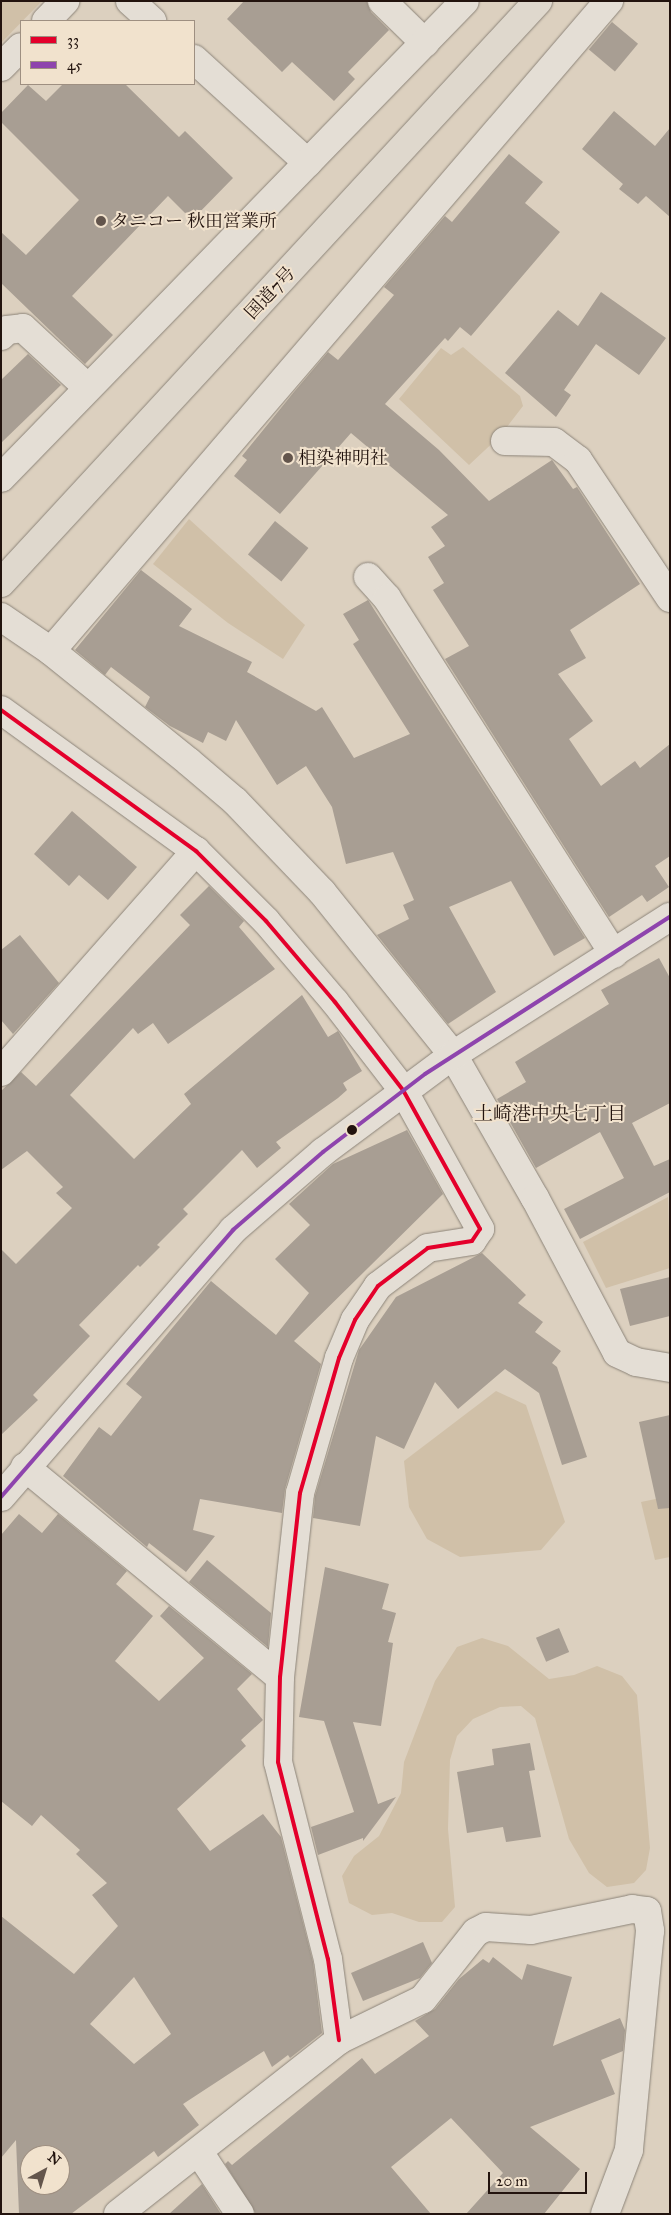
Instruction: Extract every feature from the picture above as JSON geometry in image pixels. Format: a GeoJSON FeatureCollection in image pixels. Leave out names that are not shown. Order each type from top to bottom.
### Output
{"type":"FeatureCollection","features":[{"type":"Feature","properties":{"kind":"highway","name":"国道7号"},"geometry":{"type":"LineString","coordinates":[[1,583],[82,498],[538,1]]}},
{"type":"Feature","properties":{"kind":"street"},"geometry":{"type":"LineString","coordinates":[[47,20],[65,1]]}},
{"type":"Feature","properties":{"kind":"street"},"geometry":{"type":"LineString","coordinates":[[130,1],[151,20]]}},
{"type":"Feature","properties":{"kind":"street"},"geometry":{"type":"LineString","coordinates":[[382,1],[425,43]]}},
{"type":"Feature","properties":{"kind":"street"},"geometry":{"type":"LineString","coordinates":[[1,478],[465,1]]}},
{"type":"Feature","properties":{"kind":"street"},"geometry":{"type":"LineString","coordinates":[[51,651],[609,1]]}},
{"type":"Feature","properties":{"kind":"street"},"geometry":{"type":"LineString","coordinates":[[1,68],[20,48]]}},
{"type":"Feature","properties":{"kind":"street"},"geometry":{"type":"LineString","coordinates":[[195,61],[308,163]]}},
{"type":"Feature","properties":{"kind":"street"},"geometry":{"type":"LineString","coordinates":[[1,336],[7,330],[23,328],[88,388]]}},
{"type":"Feature","properties":{"kind":"street"},"geometry":{"type":"LineString","coordinates":[[505,441],[554,442],[578,460],[670,598]]}},
{"type":"Feature","properties":{"kind":"street"},"geometry":{"type":"LineString","coordinates":[[368,577],[387,598],[614,954]]}},
{"type":"Feature","properties":{"kind":"street"},"geometry":{"type":"LineString","coordinates":[[1,617],[51,651],[235,801],[322,892],[453,1055],[535,1198],[617,1353],[636,1362],[670,1368]]}},
{"type":"Feature","properties":{"kind":"street"},"geometry":{"type":"LineString","coordinates":[[2,712],[196,851],[266,921],[335,1002],[402,1090],[480,1229],[472,1241],[428,1248],[378,1286],[349,1335],[339,1358],[300,1493],[280,1677],[278,1762],[328,1959],[339,2040]]}},
{"type":"Feature","properties":{"kind":"street"},"geometry":{"type":"LineString","coordinates":[[1,1072],[196,851]]}},
{"type":"Feature","properties":{"kind":"street"},"geometry":{"type":"LineString","coordinates":[[1,1497],[25,1467],[233,1230],[323,1152],[402,1090],[453,1055],[670,917]]}},
{"type":"Feature","properties":{"kind":"street"},"geometry":{"type":"LineString","coordinates":[[25,1467],[280,1677]]}},
{"type":"Feature","properties":{"kind":"street"},"geometry":{"type":"LineString","coordinates":[[118,2214],[339,2040],[423,1999],[476,1932],[486,1927],[531,1930],[632,1910],[647,1911],[650,1931],[629,2150],[605,2214]]}},
{"type":"Feature","properties":{"kind":"street"},"geometry":{"type":"LineString","coordinates":[[199,2152],[240,2214]]}},
{"type":"Feature","properties":{"kind":"shaded area"},"geometry":{"type":"Polygon","coordinates":[[[1,1],[42,1],[23,20],[20,20],[20,24],[1,43],[1,1]]]}},
{"type":"Feature","properties":{"kind":"shaded area"},"geometry":{"type":"Polygon","coordinates":[[[463,347],[520,396],[523,406],[500,436],[469,465],[399,399],[441,348],[451,355],[463,347]]]}},
{"type":"Feature","properties":{"kind":"shaded area"},"geometry":{"type":"Polygon","coordinates":[[[189,519],[305,625],[283,659],[228,623],[153,564],[189,519]]]}},
{"type":"Feature","properties":{"kind":"shaded area"},"geometry":{"type":"Polygon","coordinates":[[[668,1197],[670,1268],[606,1288],[583,1242],[668,1197]]]}},
{"type":"Feature","properties":{"kind":"shaded area"},"geometry":{"type":"Polygon","coordinates":[[[496,1391],[526,1405],[565,1522],[541,1550],[460,1557],[427,1539],[409,1507],[404,1461],[496,1391]]]}},
{"type":"Feature","properties":{"kind":"shaded area"},"geometry":{"type":"Polygon","coordinates":[[[670,1496],[670,1557],[655,1560],[641,1502],[670,1496]]]}},
{"type":"Feature","properties":{"kind":"shaded area"},"geometry":{"type":"Polygon","coordinates":[[[482,1638],[508,1646],[549,1679],[574,1675],[597,1666],[622,1676],[637,1695],[650,1848],[646,1870],[634,1883],[607,1887],[589,1873],[569,1839],[535,1718],[521,1706],[500,1707],[473,1719],[457,1736],[450,1760],[448,1829],[455,1907],[442,1922],[419,1922],[392,1913],[372,1915],[349,1903],[342,1876],[354,1856],[379,1836],[401,1793],[404,1762],[435,1681],[457,1647],[482,1638]]]}},
{"type":"Feature","properties":{"kind":"building"},"geometry":{"type":"Polygon","coordinates":[[[244,1],[367,1],[371,12],[389,30],[348,72],[355,79],[334,101],[292,62],[282,72],[227,19],[244,1]]]}},
{"type":"Feature","properties":{"kind":"building"},"geometry":{"type":"Polygon","coordinates":[[[612,22],[638,44],[615,71],[589,50],[612,22]]]}},
{"type":"Feature","properties":{"kind":"building"},"geometry":{"type":"Polygon","coordinates":[[[28,85],[46,101],[62,85],[126,85],[179,137],[185,131],[233,178],[192,220],[168,196],[72,296],[113,335],[85,364],[1,283],[1,232],[26,255],[79,200],[1,122],[1,113],[28,85]]]}},
{"type":"Feature","properties":{"kind":"building"},"geometry":{"type":"Polygon","coordinates":[[[614,111],[655,146],[670,128],[670,217],[646,196],[638,204],[619,189],[623,184],[582,149],[614,111]]]}},
{"type":"Feature","properties":{"kind":"building"},"geometry":{"type":"Polygon","coordinates":[[[509,154],[543,182],[525,203],[560,232],[471,336],[460,327],[448,341],[445,338],[385,404],[439,450],[489,501],[552,460],[573,489],[577,487],[640,584],[570,630],[586,658],[558,674],[593,721],[569,739],[601,786],[635,761],[640,768],[670,744],[670,856],[655,866],[669,887],[647,902],[642,895],[609,917],[445,659],[469,646],[433,590],[444,583],[428,557],[445,546],[431,527],[448,515],[351,433],[280,514],[234,476],[247,460],[242,456],[328,352],[338,360],[394,295],[384,287],[445,216],[452,222],[509,154]]]}},
{"type":"Feature","properties":{"kind":"building"},"geometry":{"type":"Polygon","coordinates":[[[601,292],[666,338],[639,375],[596,344],[564,390],[571,395],[556,417],[505,373],[558,310],[578,326],[601,292]]]}},
{"type":"Feature","properties":{"kind":"building"},"geometry":{"type":"Polygon","coordinates":[[[28,354],[61,385],[1,443],[1,380],[28,354]]]}},
{"type":"Feature","properties":{"kind":"building"},"geometry":{"type":"Polygon","coordinates":[[[275,521],[308,548],[281,581],[248,554],[275,521]]]}},
{"type":"Feature","properties":{"kind":"building"},"geometry":{"type":"Polygon","coordinates":[[[141,570],[192,609],[179,626],[252,662],[247,672],[316,711],[322,707],[354,758],[410,734],[353,644],[359,640],[343,614],[368,600],[585,938],[554,956],[511,881],[449,907],[496,992],[448,1024],[377,935],[409,919],[403,905],[414,900],[393,852],[346,864],[332,807],[306,766],[277,785],[236,720],[226,741],[208,732],[203,743],[170,726],[145,707],[150,697],[111,667],[105,675],[75,650],[141,570]]]}},
{"type":"Feature","properties":{"kind":"building"},"geometry":{"type":"Polygon","coordinates":[[[72,811],[137,867],[108,900],[79,875],[69,886],[34,854],[72,811]]]}},
{"type":"Feature","properties":{"kind":"building"},"geometry":{"type":"Polygon","coordinates":[[[209,886],[244,921],[239,927],[275,969],[168,1044],[153,1023],[138,1034],[133,1028],[70,1095],[134,1159],[191,1104],[184,1094],[302,995],[328,1037],[338,1031],[362,1071],[343,1083],[347,1090],[338,1098],[276,1142],[281,1148],[257,1168],[242,1150],[183,1209],[188,1214],[157,1245],[160,1247],[140,1267],[138,1265],[79,1325],[90,1336],[33,1395],[38,1400],[1,1435],[1,1249],[16,1264],[72,1208],[56,1193],[63,1187],[27,1151],[1,1170],[1,1091],[21,1072],[36,1086],[190,925],[180,915],[209,886]]]}},
{"type":"Feature","properties":{"kind":"building"},"geometry":{"type":"Polygon","coordinates":[[[20,935],[59,983],[13,1034],[1,1020],[1,950],[20,935]]]}},
{"type":"Feature","properties":{"kind":"building"},"geometry":{"type":"Polygon","coordinates":[[[659,958],[670,978],[670,1103],[632,1123],[654,1166],[670,1159],[670,1192],[580,1239],[564,1209],[624,1178],[600,1132],[536,1168],[497,1099],[526,1082],[515,1062],[609,1004],[601,990],[659,958]]]}},
{"type":"Feature","properties":{"kind":"building"},"geometry":{"type":"Polygon","coordinates":[[[407,1130],[443,1194],[294,1341],[321,1364],[285,1489],[282,1513],[200,1499],[193,1530],[215,1536],[186,1572],[149,1543],[147,1547],[63,1476],[99,1427],[111,1436],[142,1397],[126,1384],[211,1281],[276,1335],[309,1293],[275,1259],[310,1225],[289,1204],[333,1164],[407,1130]]]}},
{"type":"Feature","properties":{"kind":"building"},"geometry":{"type":"Polygon","coordinates":[[[482,1253],[526,1295],[518,1303],[543,1322],[535,1332],[561,1351],[552,1363],[557,1367],[587,1457],[562,1465],[539,1393],[505,1369],[458,1409],[435,1382],[404,1449],[376,1436],[360,1526],[313,1518],[315,1496],[359,1350],[396,1297],[482,1253]]]}},
{"type":"Feature","properties":{"kind":"building"},"geometry":{"type":"Polygon","coordinates":[[[670,1277],[670,1316],[630,1326],[620,1289],[670,1277]]]}},
{"type":"Feature","properties":{"kind":"building"},"geometry":{"type":"Polygon","coordinates":[[[670,1415],[670,1508],[658,1509],[639,1422],[670,1415]]]}},
{"type":"Feature","properties":{"kind":"building"},"geometry":{"type":"Polygon","coordinates":[[[19,1514],[42,1533],[58,1514],[127,1571],[116,1584],[153,1616],[115,1661],[159,1701],[204,1658],[160,1616],[169,1606],[252,1674],[237,1689],[263,1720],[241,1740],[246,1746],[177,1809],[210,1851],[263,1814],[281,1837],[313,1962],[322,2033],[290,2058],[288,2055],[272,2067],[264,2051],[183,2104],[199,2125],[158,2157],[154,2151],[71,2214],[19,2214],[16,2140],[1,2158],[1,1916],[74,1974],[118,1926],[92,1895],[107,1883],[76,1854],[80,1850],[41,1815],[32,1826],[1,1801],[1,1535],[19,1514]],[[134,1977],[90,2024],[134,2064],[171,2034],[134,1977]]]}},
{"type":"Feature","properties":{"kind":"building"},"geometry":{"type":"Polygon","coordinates":[[[207,1560],[271,1613],[268,1647],[189,1582],[207,1560]]]}},
{"type":"Feature","properties":{"kind":"building"},"geometry":{"type":"Polygon","coordinates":[[[325,1567],[389,1584],[382,1609],[396,1613],[388,1642],[393,1643],[381,1726],[353,1722],[378,1804],[396,1797],[363,1841],[363,1838],[318,1855],[311,1827],[354,1812],[324,1721],[299,1717],[325,1567]]]}},
{"type":"Feature","properties":{"kind":"building"},"geometry":{"type":"Polygon","coordinates":[[[559,1628],[569,1652],[546,1662],[536,1638],[559,1628]]]}},
{"type":"Feature","properties":{"kind":"building"},"geometry":{"type":"Polygon","coordinates":[[[530,1743],[535,1770],[529,1771],[541,1837],[506,1842],[503,1827],[467,1833],[457,1772],[494,1765],[492,1749],[530,1743]]]}},
{"type":"Feature","properties":{"kind":"building"},"geometry":{"type":"Polygon","coordinates":[[[423,1942],[432,1963],[420,1978],[363,2001],[351,1973],[423,1942]]]}},
{"type":"Feature","properties":{"kind":"building"},"geometry":{"type":"Polygon","coordinates":[[[493,1957],[522,1980],[527,1964],[572,1977],[553,2046],[620,2018],[625,2030],[623,2051],[601,2060],[615,2094],[530,2127],[580,2169],[544,2214],[466,2214],[503,2173],[451,2118],[391,2167],[431,2214],[256,2214],[225,2164],[228,2161],[232,2165],[362,2058],[375,2074],[429,2036],[415,2021],[435,2009],[459,1979],[483,1959],[489,1963],[493,1957]]]}},
{"type":"Feature","properties":{"kind":"building"},"geometry":{"type":"Polygon","coordinates":[[[202,2184],[221,2214],[169,2214],[202,2184]]]}},
{"type":"Feature","properties":{"kind":"transit line","name":"33"},"geometry":{"type":"LineString","coordinates":[[1,710],[196,851],[266,921],[335,1002],[403,1090],[480,1229],[472,1241],[428,1248],[378,1286],[355,1320],[339,1358],[300,1493],[280,1677],[278,1762],[328,1959],[339,2040]]}},
{"type":"Feature","properties":{"kind":"transit line","name":"45"},"geometry":{"type":"LineString","coordinates":[[1,1497],[233,1230],[323,1152],[425,1074],[670,917]]}},
{"type":"Feature","properties":{"kind":"place","name":"タニコー 秋田営業所"},"geometry":{"type":"Point","coordinates":[101,221]}},
{"type":"Feature","properties":{"kind":"place","name":"相染神明社"},"geometry":{"type":"Point","coordinates":[288,458]}},
{"type":"Feature","properties":{"kind":"district","name":"土崎港中央七丁目"},"geometry":{"type":"Point","coordinates":[550,1114]}}]}
